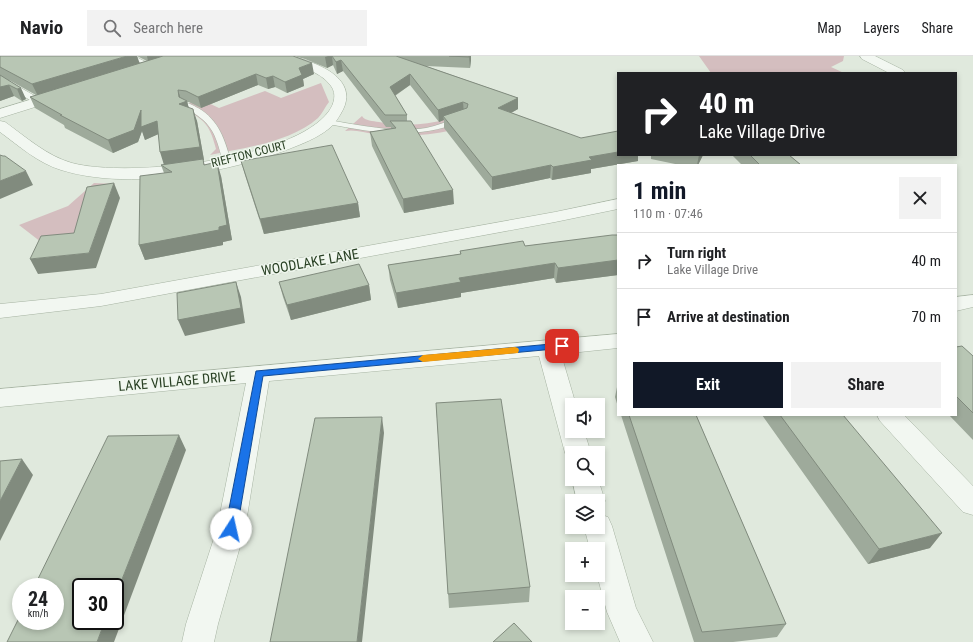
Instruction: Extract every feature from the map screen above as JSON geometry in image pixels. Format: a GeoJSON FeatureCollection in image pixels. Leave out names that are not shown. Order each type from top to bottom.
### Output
{"type":"FeatureCollection","features":[{"type":"Feature","properties":{"kind":"street","name":"RIEFTON COURT"},"geometry":{"type":"LineString","coordinates":[[0,125],[52,161],[67,167],[84,171],[113,174],[146,174],[228,162],[271,151],[294,143],[328,122],[340,105],[342,97],[338,86],[327,75],[282,56]]}},
{"type":"Feature","properties":{"kind":"street"},"geometry":{"type":"LineString","coordinates":[[866,56],[897,72]]}},
{"type":"Feature","properties":{"kind":"street"},"geometry":{"type":"LineString","coordinates":[[136,71],[164,62]]}},
{"type":"Feature","properties":{"kind":"street"},"geometry":{"type":"LineString","coordinates":[[0,114],[76,90]]}},
{"type":"Feature","properties":{"kind":"street","name":"WOODLAKE LANE"},"geometry":{"type":"LineString","coordinates":[[0,311],[101,300],[524,223],[617,204]]}},
{"type":"Feature","properties":{"kind":"street"},"geometry":{"type":"LineString","coordinates":[[957,304],[973,301]]}},
{"type":"Feature","properties":{"kind":"street","name":"LAKE VILLAGE DRIVE"},"geometry":{"type":"LineString","coordinates":[[0,398],[617,341]]}},
{"type":"Feature","properties":{"kind":"street"},"geometry":{"type":"LineString","coordinates":[[548,348],[576,446]]}},
{"type":"Feature","properties":{"kind":"street"},"geometry":{"type":"LineString","coordinates":[[198,642],[202,624],[231,529],[259,373]]}},
{"type":"Feature","properties":{"kind":"street"},"geometry":{"type":"LineString","coordinates":[[890,416],[973,504]]}},
{"type":"Feature","properties":{"kind":"street"},"geometry":{"type":"LineString","coordinates":[[600,534],[622,612],[637,642]]}},
{"type":"Feature","properties":{"kind":"lane"},"geometry":{"type":"LineString","coordinates":[[129,56],[151,66]]}},
{"type":"Feature","properties":{"kind":"lane"},"geometry":{"type":"LineString","coordinates":[[0,78],[39,102]]}},
{"type":"Feature","properties":{"kind":"lane"},"geometry":{"type":"LineString","coordinates":[[186,105],[202,113],[214,124],[219,134],[228,162]]}},
{"type":"Feature","properties":{"kind":"lane"},"geometry":{"type":"LineString","coordinates":[[328,122],[375,130],[409,132],[428,130],[447,125],[464,117]]}},
{"type":"Feature","properties":{"kind":"shaded area"},"geometry":{"type":"Polygon","coordinates":[[[699,56],[844,56],[843,61],[831,67],[842,72],[710,72],[699,56]]]}},
{"type":"Feature","properties":{"kind":"shaded area"},"geometry":{"type":"Polygon","coordinates":[[[321,83],[329,102],[321,115],[307,126],[295,133],[267,143],[210,155],[216,149],[208,127],[200,118],[180,106],[200,99],[219,108],[265,91],[281,98],[321,83]]]}},
{"type":"Feature","properties":{"kind":"shaded area"},"geometry":{"type":"Polygon","coordinates":[[[362,116],[369,120],[405,125],[430,123],[447,119],[453,130],[434,134],[405,136],[376,134],[353,130],[345,131],[362,116]]]}},
{"type":"Feature","properties":{"kind":"shaded area"},"geometry":{"type":"Polygon","coordinates":[[[94,183],[115,184],[98,204],[99,230],[41,242],[19,225],[68,206],[94,183]]]}},
{"type":"Feature","properties":{"kind":"building"},"geometry":{"type":"Polygon","coordinates":[[[0,56],[127,56],[32,84],[0,67],[0,56]]]}},
{"type":"Feature","properties":{"kind":"building"},"geometry":{"type":"Polygon","coordinates":[[[163,56],[293,56],[312,63],[299,68],[302,75],[285,82],[273,76],[266,78],[256,74],[198,97],[186,91],[178,90],[179,97],[187,101],[179,104],[193,109],[200,147],[160,152],[157,121],[141,127],[141,110],[134,130],[108,140],[60,115],[62,115],[30,97],[163,56]]]}},
{"type":"Feature","properties":{"kind":"building"},"geometry":{"type":"Polygon","coordinates":[[[332,56],[396,56],[518,98],[498,108],[581,138],[617,131],[617,152],[589,157],[592,160],[553,167],[551,165],[492,177],[443,116],[467,108],[468,104],[463,102],[438,110],[410,74],[390,87],[407,115],[385,115],[341,60],[336,62],[332,56]]]}},
{"type":"Feature","properties":{"kind":"building"},"geometry":{"type":"Polygon","coordinates":[[[0,75],[21,88],[17,89],[9,85],[0,87],[0,75]]]}},
{"type":"Feature","properties":{"kind":"building"},"geometry":{"type":"Polygon","coordinates":[[[390,121],[411,121],[453,190],[403,199],[370,132],[396,128],[390,121]]]}},
{"type":"Feature","properties":{"kind":"building"},"geometry":{"type":"Polygon","coordinates":[[[332,145],[358,203],[260,219],[241,161],[332,145]]]}},
{"type":"Feature","properties":{"kind":"building"},"geometry":{"type":"Polygon","coordinates":[[[0,155],[5,156],[26,171],[0,181],[0,155]]]}},
{"type":"Feature","properties":{"kind":"building"},"geometry":{"type":"Polygon","coordinates":[[[751,156],[790,156],[800,164],[759,164],[751,156]]]}},
{"type":"Feature","properties":{"kind":"building"},"geometry":{"type":"Polygon","coordinates":[[[203,159],[204,165],[217,162],[227,225],[219,227],[219,230],[139,245],[140,176],[172,172],[161,165],[203,159]]]}},
{"type":"Feature","properties":{"kind":"building"},"geometry":{"type":"Polygon","coordinates":[[[114,183],[89,253],[30,259],[41,236],[74,233],[87,187],[114,183]]]}},
{"type":"Feature","properties":{"kind":"building"},"geometry":{"type":"Polygon","coordinates":[[[617,235],[617,260],[558,268],[555,263],[459,278],[461,282],[396,293],[388,265],[461,254],[460,251],[523,241],[525,246],[617,235]]]}},
{"type":"Feature","properties":{"kind":"building"},"geometry":{"type":"Polygon","coordinates":[[[359,264],[369,285],[287,305],[279,282],[359,264]]]}},
{"type":"Feature","properties":{"kind":"building"},"geometry":{"type":"Polygon","coordinates":[[[236,282],[241,308],[178,320],[177,293],[236,282]]]}},
{"type":"Feature","properties":{"kind":"building"},"geometry":{"type":"Polygon","coordinates":[[[962,346],[973,356],[973,413],[957,397],[957,347],[962,346]]]}},
{"type":"Feature","properties":{"kind":"building"},"geometry":{"type":"Polygon","coordinates":[[[501,399],[530,587],[448,594],[436,403],[501,399]]]}},
{"type":"Feature","properties":{"kind":"building"},"geometry":{"type":"Polygon","coordinates":[[[629,416],[696,416],[786,624],[702,632],[629,416]]]}},
{"type":"Feature","properties":{"kind":"building"},"geometry":{"type":"Polygon","coordinates":[[[781,416],[844,416],[942,533],[879,549],[781,416]]]}},
{"type":"Feature","properties":{"kind":"building"},"geometry":{"type":"Polygon","coordinates":[[[382,417],[357,642],[270,642],[315,418],[382,417]]]}},
{"type":"Feature","properties":{"kind":"building"},"geometry":{"type":"Polygon","coordinates":[[[179,435],[123,578],[72,578],[72,630],[102,630],[97,642],[7,642],[13,630],[64,630],[64,578],[38,578],[108,436],[179,435]]]}},
{"type":"Feature","properties":{"kind":"building"},"geometry":{"type":"Polygon","coordinates":[[[22,459],[0,501],[0,461],[22,459]]]}},
{"type":"Feature","properties":{"kind":"building"},"geometry":{"type":"Polygon","coordinates":[[[514,623],[532,642],[493,642],[514,623]]]}},
{"type":"Feature","properties":{"kind":"slow traffic"},"geometry":{"type":"LineString","coordinates":[[423,359],[515,350]]}},
{"type":"Feature","properties":{"kind":"route"},"geometry":{"type":"LineString","coordinates":[[231,529],[259,373],[562,346]]}}]}
